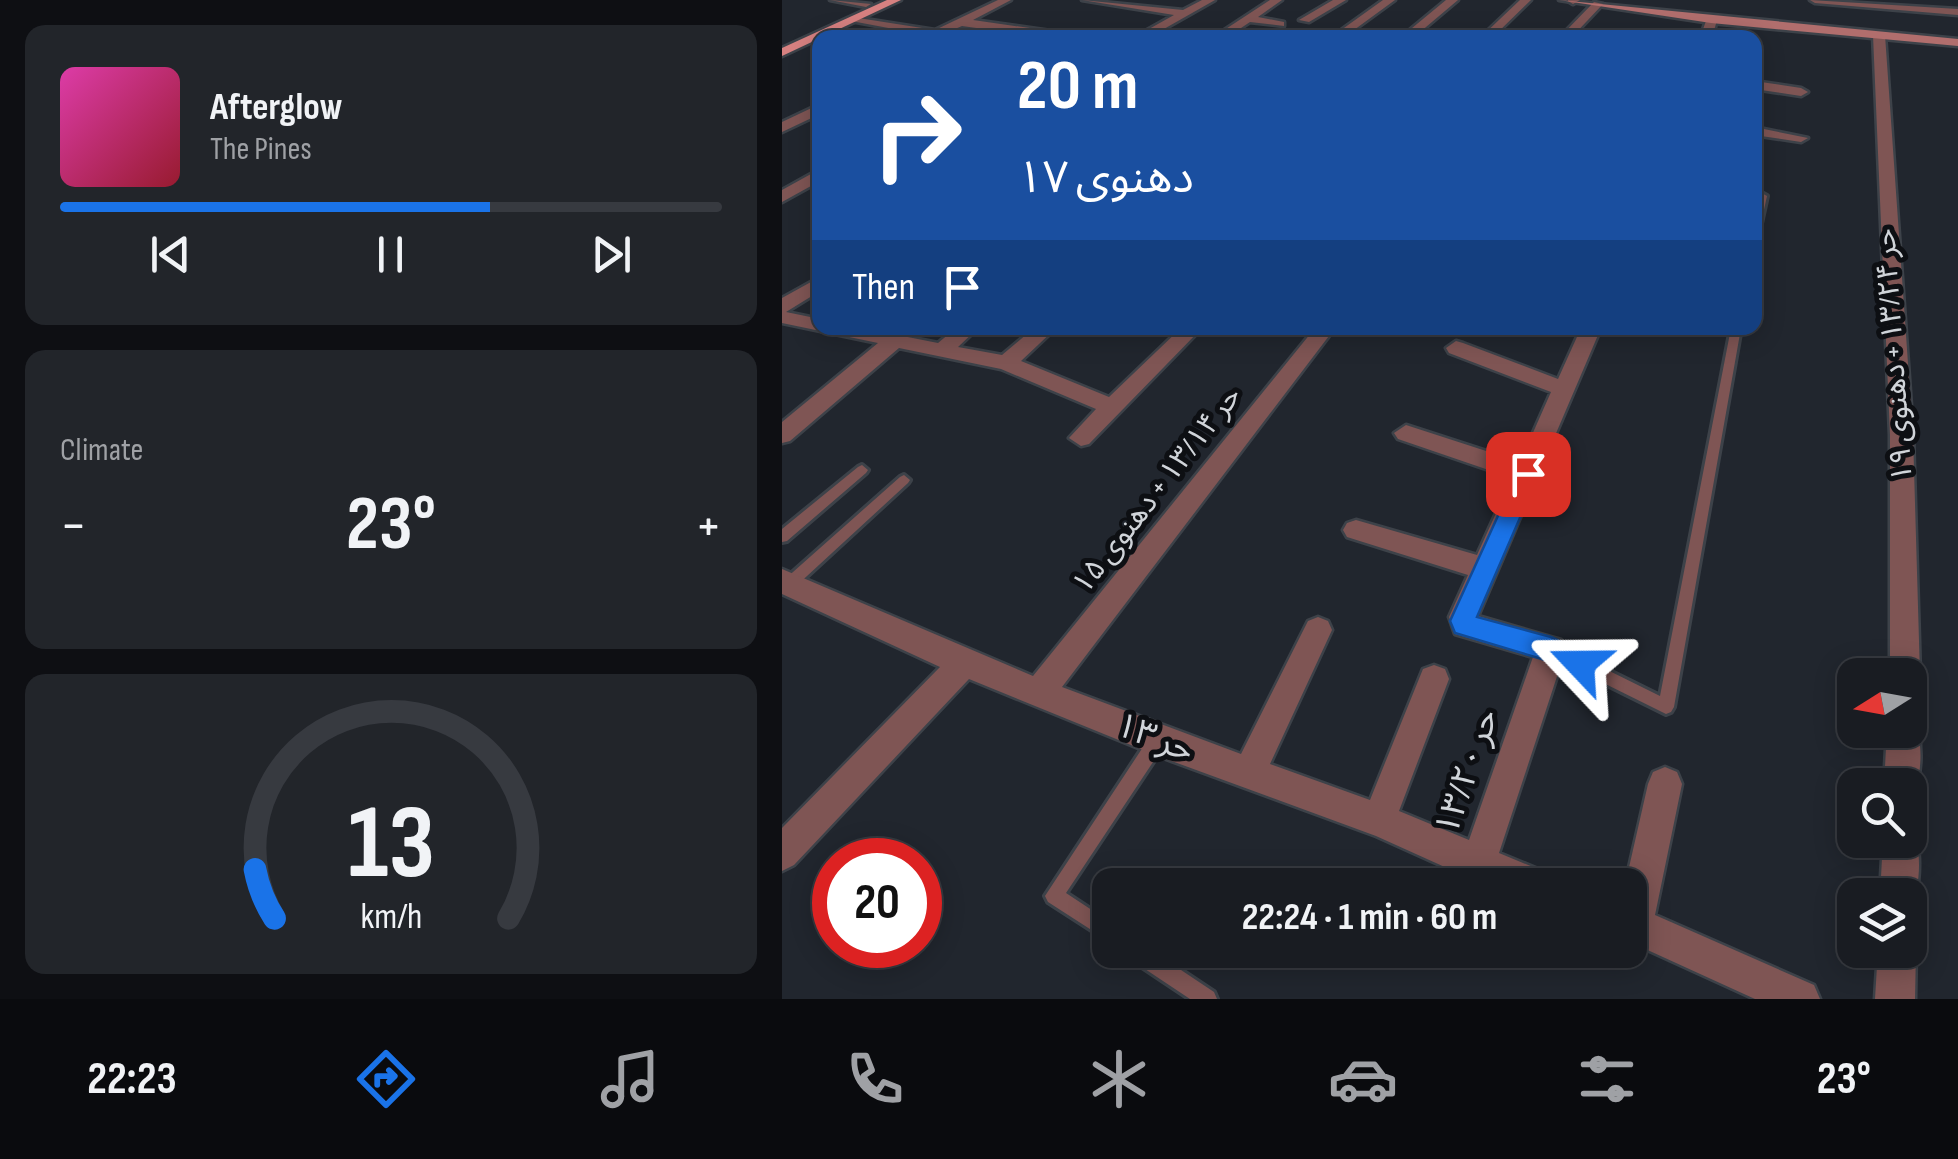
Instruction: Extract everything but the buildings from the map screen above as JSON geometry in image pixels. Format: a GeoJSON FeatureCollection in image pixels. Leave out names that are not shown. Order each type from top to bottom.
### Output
{"type":"FeatureCollection","features":[{"type":"Feature","properties":{"kind":"main road"},"geometry":{"type":"LineString","coordinates":[[830,30],[896,0]]}},
{"type":"Feature","properties":{"kind":"main road"},"geometry":{"type":"LineString","coordinates":[[782,41],[870,2]]}},
{"type":"Feature","properties":{"kind":"main road"},"geometry":{"type":"LineString","coordinates":[[782,52],[812,38]]}},
{"type":"Feature","properties":{"kind":"street"},"geometry":{"type":"LineString","coordinates":[[835,0],[870,2]]}},
{"type":"Feature","properties":{"kind":"street"},"geometry":{"type":"LineString","coordinates":[[940,30],[1006,0]]}},
{"type":"Feature","properties":{"kind":"street"},"geometry":{"type":"LineString","coordinates":[[1088,0],[1184,13]]}},
{"type":"Feature","properties":{"kind":"street"},"geometry":{"type":"LineString","coordinates":[[1153,30],[1210,0]]}},
{"type":"Feature","properties":{"kind":"street"},"geometry":{"type":"LineString","coordinates":[[1230,29],[1277,0]]}},
{"type":"Feature","properties":{"kind":"street"},"geometry":{"type":"LineString","coordinates":[[1305,20],[1340,0]]}},
{"type":"Feature","properties":{"kind":"street"},"geometry":{"type":"LineString","coordinates":[[1347,30],[1390,0]]}},
{"type":"Feature","properties":{"kind":"street"},"geometry":{"type":"LineString","coordinates":[[1415,30],[1453,0]]}},
{"type":"Feature","properties":{"kind":"street"},"geometry":{"type":"LineString","coordinates":[[1494,30],[1526,0]]}},
{"type":"Feature","properties":{"kind":"street"},"geometry":{"type":"LineString","coordinates":[[1564,0],[1712,20],[1958,43]]}},
{"type":"Feature","properties":{"kind":"street"},"geometry":{"type":"LineString","coordinates":[[1815,0],[1958,12]]}},
{"type":"Feature","properties":{"kind":"street"},"geometry":{"type":"LineString","coordinates":[[1572,30],[1598,4]]}},
{"type":"Feature","properties":{"kind":"street"},"geometry":{"type":"LineString","coordinates":[[985,25],[1007,16]]}},
{"type":"Feature","properties":{"kind":"street"},"geometry":{"type":"LineString","coordinates":[[1244,18],[1280,24]]}},
{"type":"Feature","properties":{"kind":"street"},"geometry":{"type":"LineString","coordinates":[[852,20],[908,30]]}},
{"type":"Feature","properties":{"kind":"street"},"geometry":{"type":"LineString","coordinates":[[1709,30],[1712,20]]}},
{"type":"Feature","properties":{"kind":"street"},"geometry":{"type":"LineString","coordinates":[[960,22],[1022,30]]}},
{"type":"Feature","properties":{"kind":"street"},"geometry":{"type":"LineString","coordinates":[[1230,29],[1235,30]]}},
{"type":"Feature","properties":{"kind":"street","name":"حر ۱۳/۲۴ + دهنوی ۱۹"},"geometry":{"type":"LineString","coordinates":[[1879,35],[1903,492],[1904,658]]}},
{"type":"Feature","properties":{"kind":"street"},"geometry":{"type":"LineString","coordinates":[[1762,86],[1801,92]]}},
{"type":"Feature","properties":{"kind":"street"},"geometry":{"type":"LineString","coordinates":[[782,128],[812,112]]}},
{"type":"Feature","properties":{"kind":"street"},"geometry":{"type":"LineString","coordinates":[[1762,132],[1800,138]]}},
{"type":"Feature","properties":{"kind":"street"},"geometry":{"type":"LineString","coordinates":[[782,197],[812,179]]}},
{"type":"Feature","properties":{"kind":"street"},"geometry":{"type":"LineString","coordinates":[[782,307],[812,287]]}},
{"type":"Feature","properties":{"kind":"street"},"geometry":{"type":"LineString","coordinates":[[782,317],[812,323]]}},
{"type":"Feature","properties":{"kind":"street"},"geometry":{"type":"LineString","coordinates":[[869,335],[1006,363],[1112,407]]}},
{"type":"Feature","properties":{"kind":"street"},"geometry":{"type":"LineString","coordinates":[[944,348],[960,335]]}},
{"type":"Feature","properties":{"kind":"street"},"geometry":{"type":"LineString","coordinates":[[1006,363],[1038,335]]}},
{"type":"Feature","properties":{"kind":"street"},"geometry":{"type":"LineString","coordinates":[[1081,438],[1185,335]]}},
{"type":"Feature","properties":{"kind":"street","name":"حر ۱۳/۱۴ + دهنوی ۱۵"},"geometry":{"type":"LineString","coordinates":[[1040,691],[1320,335]]}},
{"type":"Feature","properties":{"kind":"street"},"geometry":{"type":"LineString","coordinates":[[1551,649],[1464,625],[1463,617],[1588,335]]}},
{"type":"Feature","properties":{"kind":"street"},"geometry":{"type":"LineString","coordinates":[[782,436],[895,340]]}},
{"type":"Feature","properties":{"kind":"street"},"geometry":{"type":"LineString","coordinates":[[1456,348],[1561,388]]}},
{"type":"Feature","properties":{"kind":"street"},"geometry":{"type":"LineString","coordinates":[[1406,433],[1528,474]]}},
{"type":"Feature","properties":{"kind":"street"},"geometry":{"type":"LineString","coordinates":[[1356,530],[1485,570]]}},
{"type":"Feature","properties":{"kind":"street","name":"حر ۱۳"},"geometry":{"type":"LineString","coordinates":[[786,583],[964,663],[1158,740],[1379,820],[1488,868]]}},
{"type":"Feature","properties":{"kind":"street"},"geometry":{"type":"LineString","coordinates":[[1249,773],[1318,630]]}},
{"type":"Feature","properties":{"kind":"street","name":"حر ۱۳/۲۰"},"geometry":{"type":"LineString","coordinates":[[1478,864],[1551,649]]}},
{"type":"Feature","properties":{"kind":"street"},"geometry":{"type":"LineString","coordinates":[[782,853],[964,663]]}},
{"type":"Feature","properties":{"kind":"street"},"geometry":{"type":"LineString","coordinates":[[1379,820],[1434,678]]}},
{"type":"Feature","properties":{"kind":"street"},"geometry":{"type":"LineString","coordinates":[[1645,868],[1665,784]]}},
{"type":"Feature","properties":{"kind":"street"},"geometry":{"type":"LineString","coordinates":[[1647,931],[1800,999]]}},
{"type":"Feature","properties":{"kind":"street"},"geometry":{"type":"LineString","coordinates":[[1895,999],[1896,968]]}},
{"type":"Feature","properties":{"kind":"lane"},"geometry":{"type":"LineString","coordinates":[[1551,649],[1666,706],[1735,335]]}},
{"type":"Feature","properties":{"kind":"lane"},"geometry":{"type":"LineString","coordinates":[[782,537],[862,470]]}},
{"type":"Feature","properties":{"kind":"lane"},"geometry":{"type":"LineString","coordinates":[[786,583],[904,480]]}},
{"type":"Feature","properties":{"kind":"lane"},"geometry":{"type":"LineString","coordinates":[[1092,921],[1054,896],[1158,740]]}},
{"type":"Feature","properties":{"kind":"lane"},"geometry":{"type":"LineString","coordinates":[[1161,968],[1207,999]]}},
{"type":"Feature","properties":{"kind":"route"},"geometry":{"type":"LineString","coordinates":[[1528,474],[1463,617],[1464,625],[1551,649],[1580,664]]}}]}
